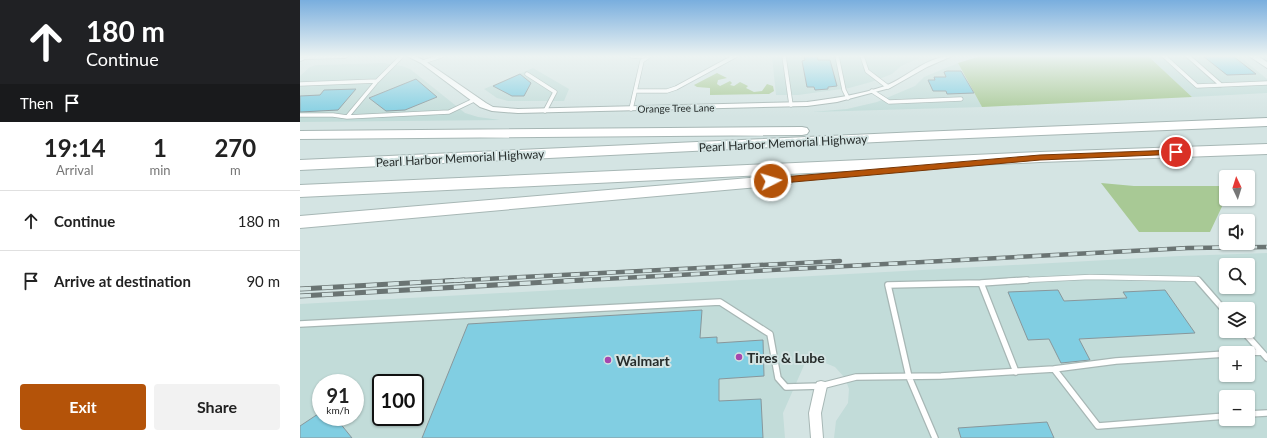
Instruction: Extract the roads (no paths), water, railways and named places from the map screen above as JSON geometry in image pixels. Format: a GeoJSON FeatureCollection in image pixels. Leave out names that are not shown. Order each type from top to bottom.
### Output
{"type":"FeatureCollection","features":[{"type":"Feature","properties":{"kind":"highway","name":"Pearl Harbor Memorial Highway"},"geometry":{"type":"LineString","coordinates":[[300,165],[918,136],[1267,122]]}},
{"type":"Feature","properties":{"kind":"highway"},"geometry":{"type":"LineString","coordinates":[[300,135],[830,131],[918,136]]}},
{"type":"Feature","properties":{"kind":"highway","name":"Pearl Harbor Memorial Highway"},"geometry":{"type":"LineString","coordinates":[[300,191],[1040,157],[1267,149]]}},
{"type":"Feature","properties":{"kind":"highway"},"geometry":{"type":"LineString","coordinates":[[300,222],[1040,157]]}},
{"type":"Feature","properties":{"kind":"street","name":"Orange Tree Lane"},"geometry":{"type":"LineString","coordinates":[[442,76],[474,100],[492,109],[506,111],[807,104],[848,98],[888,87],[907,76]]}},
{"type":"Feature","properties":{"kind":"street"},"geometry":{"type":"LineString","coordinates":[[817,438],[815,413],[821,386]]}},
{"type":"Feature","properties":{"kind":"lane"},"geometry":{"type":"LineString","coordinates":[[347,117],[382,76]]}},
{"type":"Feature","properties":{"kind":"lane"},"geometry":{"type":"LineString","coordinates":[[531,76],[555,92],[545,111]]}},
{"type":"Feature","properties":{"kind":"lane"},"geometry":{"type":"LineString","coordinates":[[631,109],[639,76]]}},
{"type":"Feature","properties":{"kind":"lane"},"geometry":{"type":"LineString","coordinates":[[636,91],[667,90],[676,88],[697,76]]}},
{"type":"Feature","properties":{"kind":"lane"},"geometry":{"type":"LineString","coordinates":[[787,76],[791,105]]}},
{"type":"Feature","properties":{"kind":"lane"},"geometry":{"type":"LineString","coordinates":[[841,76],[844,90],[848,98]]}},
{"type":"Feature","properties":{"kind":"lane"},"geometry":{"type":"LineString","coordinates":[[874,76],[888,87]]}},
{"type":"Feature","properties":{"kind":"lane"},"geometry":{"type":"LineString","coordinates":[[1186,76],[1197,86],[1267,83]]}},
{"type":"Feature","properties":{"kind":"lane"},"geometry":{"type":"LineString","coordinates":[[1212,76],[1222,85]]}},
{"type":"Feature","properties":{"kind":"lane"},"geometry":{"type":"LineString","coordinates":[[300,84],[377,81]]}},
{"type":"Feature","properties":{"kind":"lane"},"geometry":{"type":"LineString","coordinates":[[872,91],[889,102],[961,99]]}},
{"type":"Feature","properties":{"kind":"lane"},"geometry":{"type":"LineString","coordinates":[[300,115],[333,115],[347,117],[449,112],[474,100]]}},
{"type":"Feature","properties":{"kind":"lane"},"geometry":{"type":"LineString","coordinates":[[935,438],[909,377],[888,285],[981,283],[1090,277],[1197,279],[1219,304]]}},
{"type":"Feature","properties":{"kind":"lane"},"geometry":{"type":"LineString","coordinates":[[981,283],[1016,372]]}},
{"type":"Feature","properties":{"kind":"lane"},"geometry":{"type":"LineString","coordinates":[[300,324],[720,302],[770,334],[778,378],[786,387],[821,386],[856,378],[1016,372],[1116,361],[1219,354]]}},
{"type":"Feature","properties":{"kind":"lane"},"geometry":{"type":"LineString","coordinates":[[1249,338],[1267,358]]}},
{"type":"Feature","properties":{"kind":"lane"},"geometry":{"type":"LineString","coordinates":[[1255,352],[1261,352]]}},
{"type":"Feature","properties":{"kind":"lane"},"geometry":{"type":"LineString","coordinates":[[1054,369],[1098,426],[1219,417]]}},
{"type":"Feature","properties":{"kind":"lane"},"geometry":{"type":"LineString","coordinates":[[1255,414],[1267,413]]}},
{"type":"Feature","properties":{"kind":"railway"},"geometry":{"type":"LineString","coordinates":[[570,281],[1188,248],[1267,247]]}},
{"type":"Feature","properties":{"kind":"railway"},"geometry":{"type":"LineString","coordinates":[[455,280],[840,261]]}},
{"type":"Feature","properties":{"kind":"railway"},"geometry":{"type":"LineString","coordinates":[[300,289],[455,280]]}},
{"type":"Feature","properties":{"kind":"railway"},"geometry":{"type":"LineString","coordinates":[[445,281],[455,280]]}},
{"type":"Feature","properties":{"kind":"railway"},"geometry":{"type":"LineString","coordinates":[[455,280],[464,280]]}},
{"type":"Feature","properties":{"kind":"railway"},"geometry":{"type":"LineString","coordinates":[[570,281],[583,280]]}},
{"type":"Feature","properties":{"kind":"railway"},"geometry":{"type":"LineString","coordinates":[[565,281],[570,281]]}},
{"type":"Feature","properties":{"kind":"railway"},"geometry":{"type":"LineString","coordinates":[[300,296],[570,281]]}},
{"type":"Feature","properties":{"kind":"place","name":"Tires & Lube"},"geometry":{"type":"Point","coordinates":[739,357]}},
{"type":"Feature","properties":{"kind":"place","name":"Walmart"},"geometry":{"type":"Point","coordinates":[608,360]}}]}
